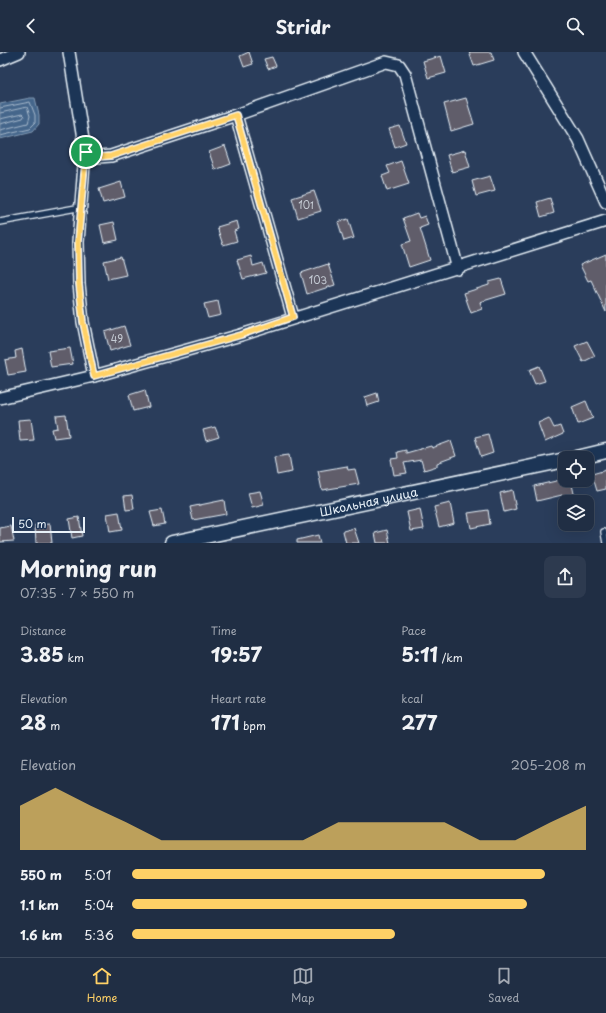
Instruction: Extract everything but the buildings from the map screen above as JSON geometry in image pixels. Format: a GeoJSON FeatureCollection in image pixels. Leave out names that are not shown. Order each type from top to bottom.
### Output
{"type":"FeatureCollection","features":[{"type":"Feature","properties":{"kind":"street"},"geometry":{"type":"LineString","coordinates":[[0,60],[19,52]]}},
{"type":"Feature","properties":{"kind":"street"},"geometry":{"type":"LineString","coordinates":[[69,52],[86,152],[78,242],[79,284],[83,322],[94,376]]}},
{"type":"Feature","properties":{"kind":"street"},"geometry":{"type":"LineString","coordinates":[[524,52],[578,139],[606,202]]}},
{"type":"Feature","properties":{"kind":"street"},"geometry":{"type":"LineString","coordinates":[[86,152],[98,157],[111,156],[236,115],[386,62],[399,65],[405,74],[458,268]]}},
{"type":"Feature","properties":{"kind":"street"},"geometry":{"type":"LineString","coordinates":[[236,115],[293,317]]}},
{"type":"Feature","properties":{"kind":"street"},"geometry":{"type":"LineString","coordinates":[[0,398],[94,376],[241,335],[293,317],[458,268],[606,221]]}},
{"type":"Feature","properties":{"kind":"street"},"geometry":{"type":"LineString","coordinates":[[594,454],[606,451]]}},
{"type":"Feature","properties":{"kind":"street","name":"Школьная улица"},"geometry":{"type":"LineString","coordinates":[[172,543],[558,461]]}},
{"type":"Feature","properties":{"kind":"lane"},"geometry":{"type":"LineString","coordinates":[[0,222],[82,207]]}},
{"type":"Feature","properties":{"kind":"lane"},"geometry":{"type":"LineString","coordinates":[[604,532],[606,543]]}},
{"type":"Feature","properties":{"kind":"water"},"geometry":{"type":"Polygon","coordinates":[[[35,98],[39,115],[39,124],[33,131],[0,139],[0,104],[35,98]]]}},
{"type":"Feature","properties":{"kind":"route"},"geometry":{"type":"LineString","coordinates":[[236,115],[293,317],[241,335],[94,376],[83,322],[79,284],[78,242],[86,152],[98,157],[111,156],[236,115]]}}]}
